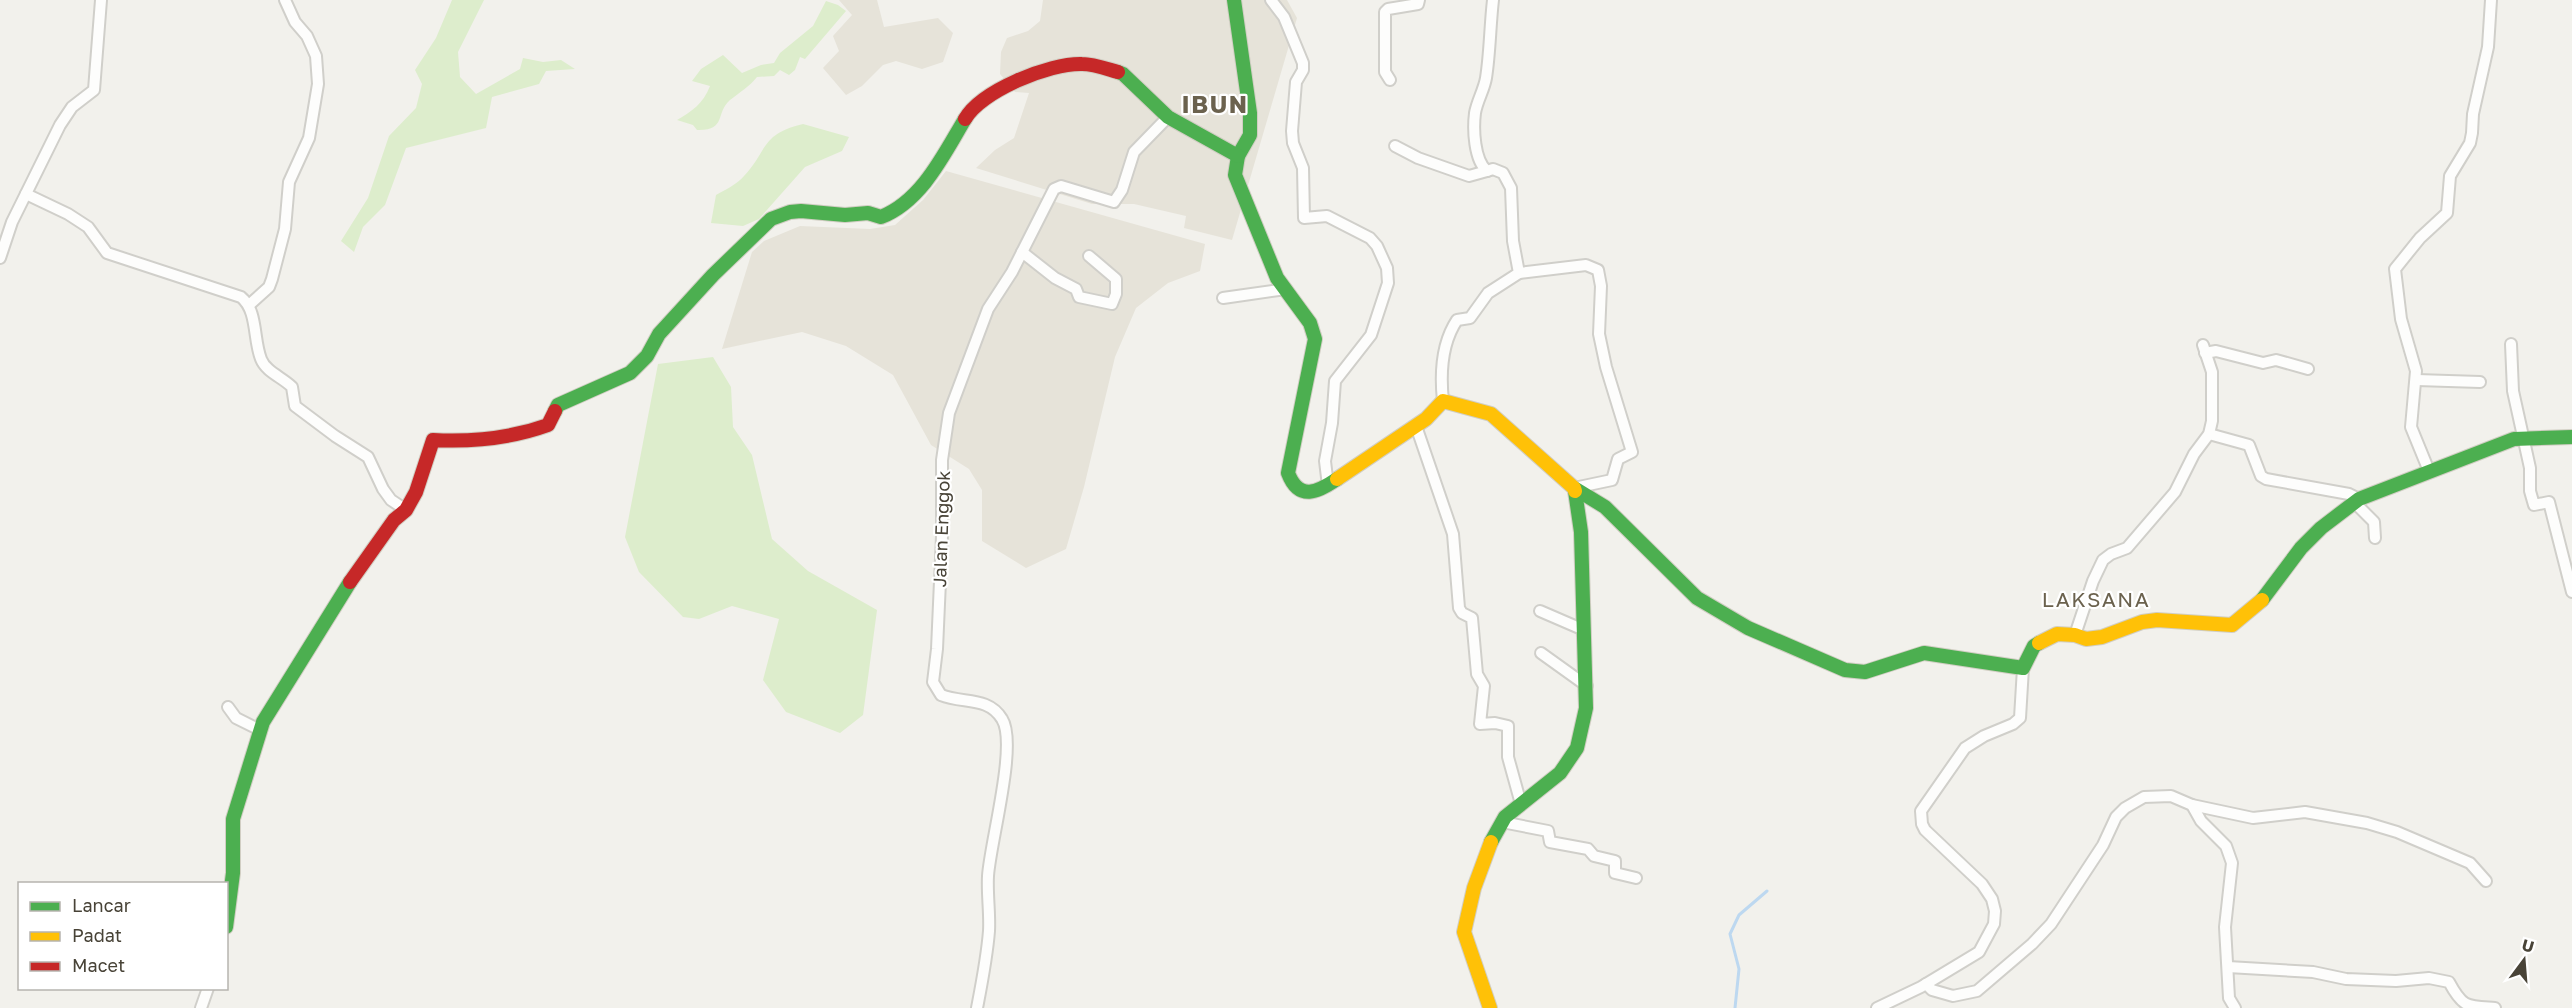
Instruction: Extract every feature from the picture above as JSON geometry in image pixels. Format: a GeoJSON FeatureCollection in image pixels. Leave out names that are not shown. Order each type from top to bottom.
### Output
{"type":"FeatureCollection","features":[{"type":"Feature","properties":{"kind":"street"},"geometry":{"type":"LineString","coordinates":[[0,258],[12,222],[66,114],[94,90],[101,0]]}},
{"type":"Feature","properties":{"kind":"street"},"geometry":{"type":"LineString","coordinates":[[249,305],[268,287],[272,279],[285,229],[289,182],[309,138],[318,84],[316,56],[307,36],[295,22],[285,0]]}},
{"type":"Feature","properties":{"kind":"street"},"geometry":{"type":"LineString","coordinates":[[1234,0],[1250,113],[1250,135],[1238,156],[1235,175],[1263,249],[1277,278],[1311,323],[1315,339],[1288,473],[1292,482],[1304,492],[1318,492],[1426,419],[1443,401],[1441,378],[1443,356],[1452,328],[1456,320],[1470,318],[1488,293],[1519,273],[1586,265],[1598,270],[1601,286],[1598,310],[1599,334],[1606,367],[1632,452],[1618,459],[1612,480],[1574,488]]}},
{"type":"Feature","properties":{"kind":"street"},"geometry":{"type":"LineString","coordinates":[[1271,0],[1284,17],[1303,63],[1303,70],[1296,82],[1292,132],[1293,143],[1303,168],[1304,218],[1327,216],[1370,238],[1377,246],[1387,268],[1388,283],[1372,333],[1335,381],[1326,461],[1328,486]]}},
{"type":"Feature","properties":{"kind":"street"},"geometry":{"type":"LineString","coordinates":[[1390,80],[1385,72],[1385,12],[1388,9],[1418,4],[1419,0]]}},
{"type":"Feature","properties":{"kind":"street"},"geometry":{"type":"LineString","coordinates":[[1487,171],[1483,167],[1477,148],[1475,112],[1486,80],[1493,0]]}},
{"type":"Feature","properties":{"kind":"street"},"geometry":{"type":"LineString","coordinates":[[2429,471],[2410,427],[2417,380],[2414,360],[2401,319],[2395,269],[2420,238],[2447,213],[2450,176],[2470,143],[2473,114],[2488,47],[2491,0]]}},
{"type":"Feature","properties":{"kind":"street"},"geometry":{"type":"LineString","coordinates":[[228,912],[233,873],[233,819],[260,730],[271,708],[342,594],[394,520],[406,510],[416,492],[433,440],[464,442],[534,430],[548,424],[558,405],[630,373],[647,356],[653,342],[669,323],[713,275],[771,219],[790,212],[801,211],[845,215],[868,213],[881,217],[886,215],[919,190],[935,169],[970,110],[993,93],[1046,70],[1065,64],[1083,64],[1123,74],[1168,117],[1238,156]]}},
{"type":"Feature","properties":{"kind":"street","name":"Jalan Enggok"},"geometry":{"type":"LineString","coordinates":[[977,1008],[986,964],[989,931],[988,876],[1002,793],[1008,734],[1002,717],[991,706],[941,695],[933,682],[937,649],[944,434],[956,390],[988,309],[1057,187],[1114,202],[1122,190],[1134,152],[1168,117]]}},
{"type":"Feature","properties":{"kind":"street"},"geometry":{"type":"LineString","coordinates":[[1395,146],[1418,158],[1470,176],[1487,171],[1498,170],[1503,173],[1510,188],[1513,241],[1519,273]]}},
{"type":"Feature","properties":{"kind":"street"},"geometry":{"type":"LineString","coordinates":[[26,194],[88,226],[108,253],[241,297],[249,305],[261,361],[267,369],[292,387],[296,406],[335,436],[368,457],[383,489],[391,500],[406,510]]}},
{"type":"Feature","properties":{"kind":"street"},"geometry":{"type":"LineString","coordinates":[[1022,252],[1055,278],[1076,289],[1079,297],[1112,304],[1116,294],[1116,279],[1089,256]]}},
{"type":"Feature","properties":{"kind":"street"},"geometry":{"type":"LineString","coordinates":[[1223,298],[1286,289]]}},
{"type":"Feature","properties":{"kind":"street"},"geometry":{"type":"LineString","coordinates":[[2511,344],[2512,391],[2530,468],[2530,491],[2534,505],[2549,502],[2572,592]]}},
{"type":"Feature","properties":{"kind":"street"},"geometry":{"type":"LineString","coordinates":[[2075,635],[2093,581],[2103,561],[2110,554],[2127,548],[2175,492],[2194,454],[2209,434],[2212,421],[2212,372],[2204,349],[2263,363],[2276,360],[2308,369]]}},
{"type":"Feature","properties":{"kind":"street"},"geometry":{"type":"LineString","coordinates":[[2417,380],[2480,382]]}},
{"type":"Feature","properties":{"kind":"street"},"geometry":{"type":"LineString","coordinates":[[1443,401],[1491,414],[1574,488],[1605,507],[1697,598],[1748,628],[1845,670],[1865,672],[1924,653],[2023,668]]}},
{"type":"Feature","properties":{"kind":"street"},"geometry":{"type":"LineString","coordinates":[[1416,426],[1453,534],[1459,608],[1462,613],[1472,618],[1477,674],[1484,686],[1480,723],[1508,726],[1508,757],[1521,804]]}},
{"type":"Feature","properties":{"kind":"street"},"geometry":{"type":"LineString","coordinates":[[2209,434],[2249,445],[2261,476],[2349,495],[2374,522],[2375,538]]}},
{"type":"Feature","properties":{"kind":"street"},"geometry":{"type":"LineString","coordinates":[[1877,1008],[1926,984],[1978,952],[1994,924],[1995,911],[1992,899],[1982,884],[1925,830],[1921,811],[1965,748],[1984,736],[2013,724],[2020,718],[2023,668],[2030,651],[2048,637],[2057,634],[2075,635],[2086,639],[2102,637],[2142,622],[2157,620],[2232,625],[2239,622],[2270,591],[2301,548],[2333,518],[2357,501],[2429,471],[2522,437],[2572,437]]}},
{"type":"Feature","properties":{"kind":"street"},"geometry":{"type":"LineString","coordinates":[[1490,1008],[1464,932],[1474,888],[1492,838],[1502,822],[1568,764],[1577,748],[1582,727],[1587,686],[1581,532],[1574,488]]}},
{"type":"Feature","properties":{"kind":"street"},"geometry":{"type":"LineString","coordinates":[[1540,611],[1584,630]]}},
{"type":"Feature","properties":{"kind":"street"},"geometry":{"type":"LineString","coordinates":[[1541,653],[1587,686]]}},
{"type":"Feature","properties":{"kind":"street"},"geometry":{"type":"LineString","coordinates":[[228,707],[236,717],[260,730]]}},
{"type":"Feature","properties":{"kind":"street"},"geometry":{"type":"LineString","coordinates":[[1926,984],[1932,990],[1953,996],[1977,991],[2032,944],[2051,924],[2103,845],[2116,818],[2125,808],[2144,797],[2171,795],[2192,806],[2253,818],[2305,812],[2367,823],[2397,832],[2470,862],[2487,880]]}},
{"type":"Feature","properties":{"kind":"street"},"geometry":{"type":"LineString","coordinates":[[2192,806],[2201,821],[2226,846],[2232,863],[2225,927],[2229,998],[2235,1008]]}},
{"type":"Feature","properties":{"kind":"street"},"geometry":{"type":"LineString","coordinates":[[1502,822],[1548,831],[1550,842],[1590,850],[1593,855],[1615,861],[1615,873],[1636,878]]}},
{"type":"Feature","properties":{"kind":"street"},"geometry":{"type":"LineString","coordinates":[[2228,967],[2313,972],[2346,980],[2396,981],[2429,978],[2449,982],[2459,1001],[2467,1006],[2495,1008]]}},
{"type":"Feature","properties":{"kind":"street"},"geometry":{"type":"LineString","coordinates":[[201,1008],[207,990]]}},
{"type":"Feature","properties":{"kind":"shaded area"},"geometry":{"type":"Polygon","coordinates":[[[839,0],[877,0],[884,27],[938,18],[953,33],[943,62],[922,69],[896,61],[883,65],[862,86],[846,95],[823,68],[839,51],[833,36],[852,15],[839,0]]]}},
{"type":"Feature","properties":{"kind":"shaded area"},"geometry":{"type":"Polygon","coordinates":[[[1043,0],[1287,0],[1297,18],[1232,240],[1184,228],[1186,216],[1134,204],[1092,204],[976,168],[995,150],[1014,138],[1029,93],[1015,92],[1000,74],[1001,52],[1007,38],[1028,31],[1040,21],[1043,0]]]}},
{"type":"Feature","properties":{"kind":"shaded area"},"geometry":{"type":"Polygon","coordinates":[[[946,171],[1205,244],[1200,271],[1168,283],[1136,308],[1115,357],[1084,487],[1066,549],[1026,568],[982,541],[982,490],[969,469],[931,445],[893,375],[846,346],[802,332],[722,349],[752,252],[764,241],[800,226],[870,229],[895,225],[923,200],[946,171]]]}},
{"type":"Feature","properties":{"kind":"green space"},"geometry":{"type":"Polygon","coordinates":[[[452,0],[484,0],[458,52],[460,77],[476,94],[520,69],[523,58],[543,62],[561,60],[575,69],[546,71],[539,84],[492,97],[486,128],[406,148],[385,205],[363,227],[354,252],[341,241],[368,198],[389,136],[416,108],[422,84],[415,70],[436,38],[452,0]]]}},
{"type":"Feature","properties":{"kind":"green space"},"geometry":{"type":"Polygon","coordinates":[[[826,1],[846,11],[805,59],[800,57],[795,70],[789,75],[780,70],[774,76],[757,77],[730,100],[713,128],[697,130],[693,125],[677,120],[704,98],[710,86],[692,81],[701,69],[723,55],[742,73],[761,65],[774,63],[780,53],[813,26],[826,1]]]}},
{"type":"Feature","properties":{"kind":"green space"},"geometry":{"type":"Polygon","coordinates":[[[803,124],[849,137],[842,151],[805,167],[759,219],[743,226],[711,223],[716,195],[741,179],[772,138],[789,128],[803,124]]]}},
{"type":"Feature","properties":{"kind":"green space"},"geometry":{"type":"Polygon","coordinates":[[[713,357],[731,387],[733,427],[752,455],[772,539],[808,571],[877,610],[863,715],[840,733],[786,712],[763,680],[779,619],[732,606],[699,619],[683,617],[639,572],[625,537],[658,364],[713,357]]]}},
{"type":"Feature","properties":{"kind":"waterway"},"geometry":{"type":"LineString","coordinates":[[1735,1008],[1739,969],[1730,934],[1739,915],[1767,891]]}},
{"type":"Feature","properties":{"kind":"traffic: fast"},"geometry":{"type":"LineString","coordinates":[[1234,0],[1250,113],[1250,135],[1238,156],[1235,175],[1277,278],[1310,323],[1315,339],[1288,473],[1298,488],[1309,492],[1323,488],[1337,479]]}},
{"type":"Feature","properties":{"kind":"traffic: fast"},"geometry":{"type":"LineString","coordinates":[[1118,72],[1123,74],[1168,117],[1238,156]]}},
{"type":"Feature","properties":{"kind":"traffic: fast"},"geometry":{"type":"LineString","coordinates":[[555,411],[558,405],[630,373],[647,356],[659,334],[713,275],[771,219],[790,212],[801,211],[845,215],[868,213],[881,217],[896,210],[920,188],[930,175],[965,119]]}},
{"type":"Feature","properties":{"kind":"traffic: fast"},"geometry":{"type":"LineString","coordinates":[[2262,600],[2301,548],[2321,528],[2359,499],[2514,439],[2572,437]]}},
{"type":"Feature","properties":{"kind":"traffic: fast"},"geometry":{"type":"LineString","coordinates":[[1574,488],[1605,507],[1697,598],[1748,628],[1845,670],[1865,672],[1924,653],[2023,668],[2034,646],[2039,643]]}},
{"type":"Feature","properties":{"kind":"traffic: fast"},"geometry":{"type":"LineString","coordinates":[[1491,842],[1505,817],[1560,773],[1577,748],[1586,708],[1581,532],[1575,491]]}},
{"type":"Feature","properties":{"kind":"traffic: fast"},"geometry":{"type":"LineString","coordinates":[[228,912],[233,873],[233,819],[263,722],[350,582]]}},
{"type":"Feature","properties":{"kind":"traffic: slow"},"geometry":{"type":"LineString","coordinates":[[1337,479],[1426,419],[1443,401],[1491,414],[1575,491]]}},
{"type":"Feature","properties":{"kind":"traffic: slow"},"geometry":{"type":"LineString","coordinates":[[2039,643],[2057,634],[2075,635],[2086,639],[2102,637],[2142,622],[2157,620],[2232,625],[2262,600]]}},
{"type":"Feature","properties":{"kind":"traffic: slow"},"geometry":{"type":"LineString","coordinates":[[1490,1008],[1464,932],[1474,888],[1491,842]]}},
{"type":"Feature","properties":{"kind":"traffic: jam"},"geometry":{"type":"LineString","coordinates":[[965,119],[985,98],[1000,89],[1052,68],[1087,64],[1118,72]]}},
{"type":"Feature","properties":{"kind":"traffic: jam"},"geometry":{"type":"LineString","coordinates":[[350,582],[394,520],[406,510],[416,492],[433,440],[477,440],[520,433],[548,425],[555,411]]}},
{"type":"Feature","properties":{"kind":"district","name":"IBUN"},"geometry":{"type":"Point","coordinates":[1215,103]}},
{"type":"Feature","properties":{"kind":"district","name":"LAKSANA"},"geometry":{"type":"Point","coordinates":[2096,599]}}]}
